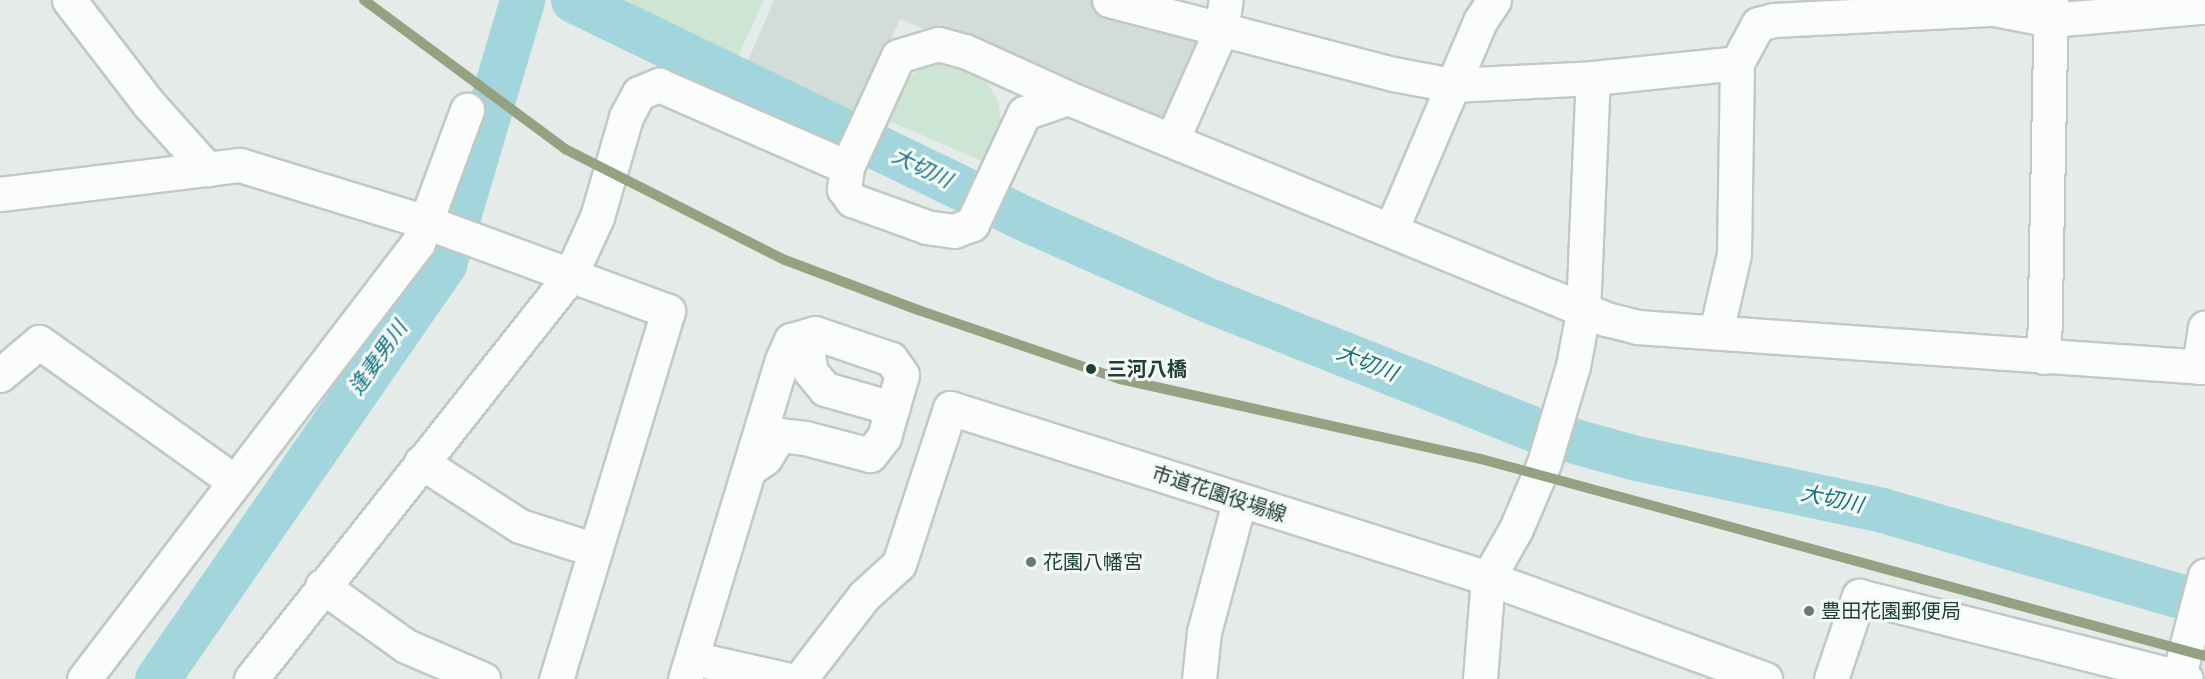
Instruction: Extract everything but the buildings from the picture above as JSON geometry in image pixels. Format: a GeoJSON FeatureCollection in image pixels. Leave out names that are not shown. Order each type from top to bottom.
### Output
{"type":"FeatureCollection","features":[{"type":"Feature","properties":{"kind":"street"},"geometry":{"type":"LineString","coordinates":[[1109,0],[1224,15],[1452,85],[1593,78],[1737,63]]}},
{"type":"Feature","properties":{"kind":"street"},"geometry":{"type":"LineString","coordinates":[[1392,230],[1480,21],[1494,0]]}},
{"type":"Feature","properties":{"kind":"street"},"geometry":{"type":"LineString","coordinates":[[1716,332],[1734,254],[1737,63],[1758,24],[1774,20],[1994,9],[2201,7],[2205,3]]}},
{"type":"Feature","properties":{"kind":"street"},"geometry":{"type":"LineString","coordinates":[[84,5],[148,103],[207,169]]}},
{"type":"Feature","properties":{"kind":"street"},"geometry":{"type":"LineString","coordinates":[[2044,357],[2051,10]]}},
{"type":"Feature","properties":{"kind":"street"},"geometry":{"type":"LineString","coordinates":[[1172,140],[1224,15]]}},
{"type":"Feature","properties":{"kind":"street"},"geometry":{"type":"LineString","coordinates":[[1068,98],[1024,113],[972,224],[954,231],[927,227],[852,200],[844,189],[847,167],[898,56],[938,44],[965,51],[1068,98],[1392,230],[1583,312],[1637,327],[2202,367],[2205,327]]}},
{"type":"Feature","properties":{"kind":"street"},"geometry":{"type":"LineString","coordinates":[[1004,69],[1024,113]]}},
{"type":"Feature","properties":{"kind":"street"},"geometry":{"type":"LineString","coordinates":[[1480,679],[1488,578],[1516,529],[1544,463],[1573,366],[1583,312],[1593,78]]}},
{"type":"Feature","properties":{"kind":"street"},"geometry":{"type":"LineString","coordinates":[[251,679],[322,586],[570,276],[597,217],[626,117],[639,93],[647,87],[659,85],[847,167]]}},
{"type":"Feature","properties":{"kind":"street"},"geometry":{"type":"LineString","coordinates":[[84,679],[418,243],[428,224],[467,110]]}},
{"type":"Feature","properties":{"kind":"street"},"geometry":{"type":"LineString","coordinates":[[0,194],[240,165],[428,224],[533,265],[668,311],[555,679]]}},
{"type":"Feature","properties":{"kind":"street"},"geometry":{"type":"LineString","coordinates":[[773,421],[806,438],[870,455],[884,437],[903,375],[891,359],[815,333],[791,340],[773,421],[749,469],[689,669],[784,679]]}},
{"type":"Feature","properties":{"kind":"street"},"geometry":{"type":"LineString","coordinates":[[806,336],[810,371],[825,389],[892,408]]}},
{"type":"Feature","properties":{"kind":"street"},"geometry":{"type":"LineString","coordinates":[[0,375],[39,342],[235,482]]}},
{"type":"Feature","properties":{"kind":"street","name":"市道花園役場線"},"geometry":{"type":"LineString","coordinates":[[800,679],[864,596],[899,564],[950,408],[1239,502],[1488,578],[1765,679]]}},
{"type":"Feature","properties":{"kind":"street"},"geometry":{"type":"LineString","coordinates":[[421,462],[520,526],[595,550]]}},
{"type":"Feature","properties":{"kind":"street"},"geometry":{"type":"LineString","coordinates":[[1199,679],[1204,632],[1239,502]]}},
{"type":"Feature","properties":{"kind":"street"},"geometry":{"type":"LineString","coordinates":[[322,586],[406,646],[483,679]]}},
{"type":"Feature","properties":{"kind":"street"},"geometry":{"type":"LineString","coordinates":[[1831,679],[1859,596],[2181,678],[2200,595]]}},
{"type":"Feature","properties":{"kind":"shaded area"},"geometry":{"type":"Polygon","coordinates":[[[774,0],[1106,0],[1213,28],[1169,133],[900,19],[855,117],[747,63],[774,0]]]}},
{"type":"Feature","properties":{"kind":"green space"},"geometry":{"type":"Polygon","coordinates":[[[626,0],[764,0],[735,63],[626,0]]]}},
{"type":"Feature","properties":{"kind":"green space"},"geometry":{"type":"Polygon","coordinates":[[[929,63],[964,63],[979,71],[998,100],[1002,127],[984,162],[885,119],[903,82],[929,63]]]}},
{"type":"Feature","properties":{"kind":"waterway","name":"逢妻男川"},"geometry":{"type":"LineString","coordinates":[[157,679],[444,264],[522,0]]}},
{"type":"Feature","properties":{"kind":"waterway","name":"大切川"},"geometry":{"type":"LineString","coordinates":[[573,0],[1030,221],[1213,302],[1539,431],[1636,458],[1882,510],[2205,603]]}},
{"type":"Feature","properties":{"kind":"transit line"},"geometry":{"type":"LineString","coordinates":[[364,0],[565,149],[785,260],[921,311],[1120,379],[1481,459],[2205,656]]}},
{"type":"Feature","properties":{"kind":"place","name":"三河八橋"},"geometry":{"type":"Point","coordinates":[1091,369]}},
{"type":"Feature","properties":{"kind":"place","name":"花園八幡宮"},"geometry":{"type":"Point","coordinates":[1031,562]}},
{"type":"Feature","properties":{"kind":"place","name":"豊田花園郵便局"},"geometry":{"type":"Point","coordinates":[1809,611]}}]}
